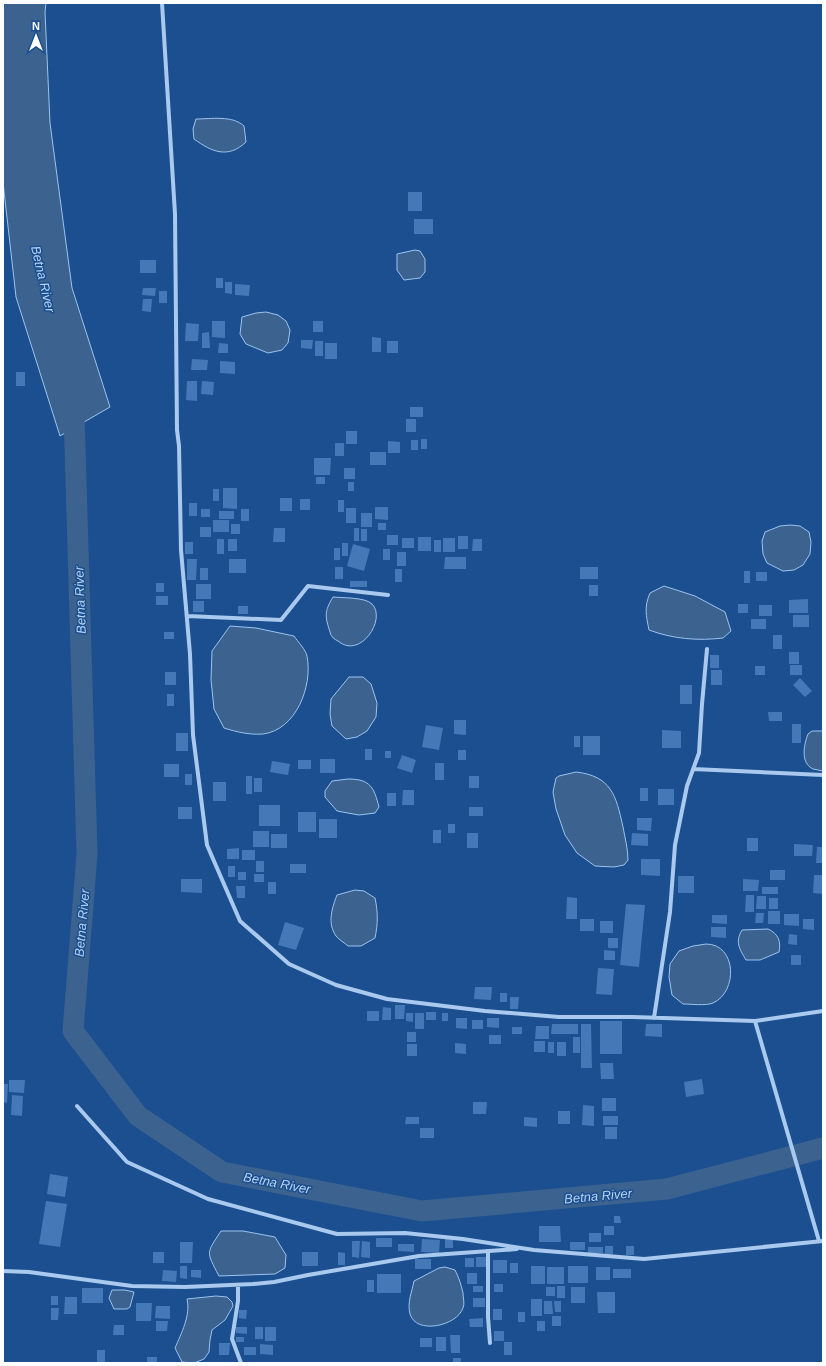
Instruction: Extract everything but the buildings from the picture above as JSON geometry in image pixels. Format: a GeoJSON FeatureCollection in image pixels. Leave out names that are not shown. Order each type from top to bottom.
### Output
{"type":"FeatureCollection","features":[{"type":"Feature","properties":{"kind":"street"},"geometry":{"type":"LineString","coordinates":[[162,3],[175,214],[177,430],[179,446],[181,550],[190,654],[193,735],[207,845],[240,921],[288,964],[336,985],[387,999],[559,1018],[654,1018],[755,1021],[823,1010]]}},
{"type":"Feature","properties":{"kind":"street"},"geometry":{"type":"LineString","coordinates":[[187,616],[281,620],[308,586],[388,595]]}},
{"type":"Feature","properties":{"kind":"street"},"geometry":{"type":"LineString","coordinates":[[654,1018],[670,912],[675,845],[687,786],[699,753],[707,649]]}},
{"type":"Feature","properties":{"kind":"street"},"geometry":{"type":"LineString","coordinates":[[693,769],[823,775]]}},
{"type":"Feature","properties":{"kind":"street"},"geometry":{"type":"LineString","coordinates":[[3,1271],[29,1272],[132,1286],[238,1285],[274,1282],[419,1256],[513,1249],[644,1259],[821,1241],[755,1021]]}},
{"type":"Feature","properties":{"kind":"street"},"geometry":{"type":"LineString","coordinates":[[77,1106],[127,1162],[208,1199],[337,1234],[405,1233],[463,1239],[534,1250]]}},
{"type":"Feature","properties":{"kind":"street"},"geometry":{"type":"LineString","coordinates":[[488,1252],[488,1317],[490,1343]]}},
{"type":"Feature","properties":{"kind":"street"},"geometry":{"type":"LineString","coordinates":[[238,1285],[238,1302],[232,1339],[241,1363]]}},
{"type":"Feature","properties":{"kind":"water"},"geometry":{"type":"Polygon","coordinates":[[[3,3],[46,3],[45,12],[50,123],[72,288],[110,407],[60,436],[16,297],[3,182],[3,3]]]}},
{"type":"Feature","properties":{"kind":"water"},"geometry":{"type":"Polygon","coordinates":[[[221,118],[234,120],[244,126],[246,142],[233,151],[226,152],[220,152],[207,147],[194,139],[193,129],[196,119],[221,118]]]}},
{"type":"Feature","properties":{"kind":"water"},"geometry":{"type":"Polygon","coordinates":[[[415,250],[420,251],[425,259],[425,272],[420,278],[404,280],[397,270],[397,254],[415,250]]]}},
{"type":"Feature","properties":{"kind":"water"},"geometry":{"type":"Polygon","coordinates":[[[266,312],[278,315],[286,321],[290,330],[288,343],[282,350],[268,353],[246,344],[240,334],[242,317],[266,312]]]}},
{"type":"Feature","properties":{"kind":"water"},"geometry":{"type":"Polygon","coordinates":[[[780,526],[800,526],[809,532],[811,542],[810,554],[803,565],[794,570],[783,571],[767,563],[763,554],[762,541],[765,532],[780,526]]]}},
{"type":"Feature","properties":{"kind":"water"},"geometry":{"type":"Polygon","coordinates":[[[664,586],[695,596],[725,612],[731,631],[723,638],[704,639],[676,637],[649,630],[646,611],[648,598],[650,593],[664,586]]]}},
{"type":"Feature","properties":{"kind":"water"},"geometry":{"type":"Polygon","coordinates":[[[333,597],[359,599],[372,604],[376,611],[374,627],[362,642],[355,645],[346,645],[332,637],[330,634],[326,614],[333,597]]]}},
{"type":"Feature","properties":{"kind":"water"},"geometry":{"type":"Polygon","coordinates":[[[230,626],[256,628],[294,636],[304,649],[307,656],[307,680],[300,705],[285,724],[275,731],[263,734],[253,734],[224,728],[214,709],[211,680],[212,651],[230,626]]]}},
{"type":"Feature","properties":{"kind":"water"},"geometry":{"type":"Polygon","coordinates":[[[349,677],[363,677],[371,684],[377,703],[376,717],[367,731],[357,737],[346,739],[332,726],[330,714],[331,699],[349,677]]]}},
{"type":"Feature","properties":{"kind":"water"},"geometry":{"type":"Polygon","coordinates":[[[812,731],[823,731],[823,771],[813,769],[806,762],[804,748],[808,734],[812,731]]]}},
{"type":"Feature","properties":{"kind":"water"},"geometry":{"type":"Polygon","coordinates":[[[576,772],[588,774],[597,778],[610,789],[618,805],[627,848],[628,860],[624,865],[614,867],[595,866],[577,853],[565,835],[556,809],[553,792],[556,778],[576,772]]]}},
{"type":"Feature","properties":{"kind":"water"},"geometry":{"type":"Polygon","coordinates":[[[356,779],[367,783],[370,786],[379,807],[375,813],[359,815],[337,811],[325,797],[325,791],[332,781],[356,779]]]}},
{"type":"Feature","properties":{"kind":"water"},"geometry":{"type":"Polygon","coordinates":[[[355,890],[364,891],[375,898],[377,928],[375,938],[361,946],[348,946],[337,937],[333,931],[331,916],[337,895],[355,890]]]}},
{"type":"Feature","properties":{"kind":"water"},"geometry":{"type":"Polygon","coordinates":[[[768,929],[777,936],[780,945],[779,952],[760,960],[746,960],[741,952],[738,942],[742,930],[768,929]]]}},
{"type":"Feature","properties":{"kind":"water"},"geometry":{"type":"Polygon","coordinates":[[[706,944],[716,946],[724,952],[728,960],[730,979],[727,989],[721,997],[713,1003],[703,1005],[683,1004],[672,995],[669,977],[670,964],[679,951],[693,946],[706,944]]]}},
{"type":"Feature","properties":{"kind":"water"},"geometry":{"type":"Polygon","coordinates":[[[221,1231],[243,1231],[275,1237],[286,1255],[285,1268],[275,1274],[219,1276],[210,1257],[210,1249],[221,1231]]]}},
{"type":"Feature","properties":{"kind":"water"},"geometry":{"type":"Polygon","coordinates":[[[445,1267],[455,1270],[458,1276],[463,1293],[463,1308],[453,1319],[436,1326],[428,1326],[414,1321],[409,1310],[409,1301],[414,1281],[439,1268],[445,1267]]]}},
{"type":"Feature","properties":{"kind":"water"},"geometry":{"type":"Polygon","coordinates":[[[112,1290],[134,1292],[130,1307],[127,1309],[114,1309],[109,1298],[112,1290]]]}},
{"type":"Feature","properties":{"kind":"water"},"geometry":{"type":"Polygon","coordinates":[[[216,1296],[227,1297],[232,1302],[233,1306],[225,1320],[212,1330],[209,1352],[204,1359],[194,1363],[182,1362],[175,1348],[187,1318],[187,1299],[216,1296]]]}},
{"type":"Feature","properties":{"kind":"waterway","name":"Betna River"},"geometry":{"type":"LineString","coordinates":[[71,400],[74,413],[87,854],[73,1031],[138,1116],[222,1172],[422,1211],[667,1189],[823,1148]]}}]}
